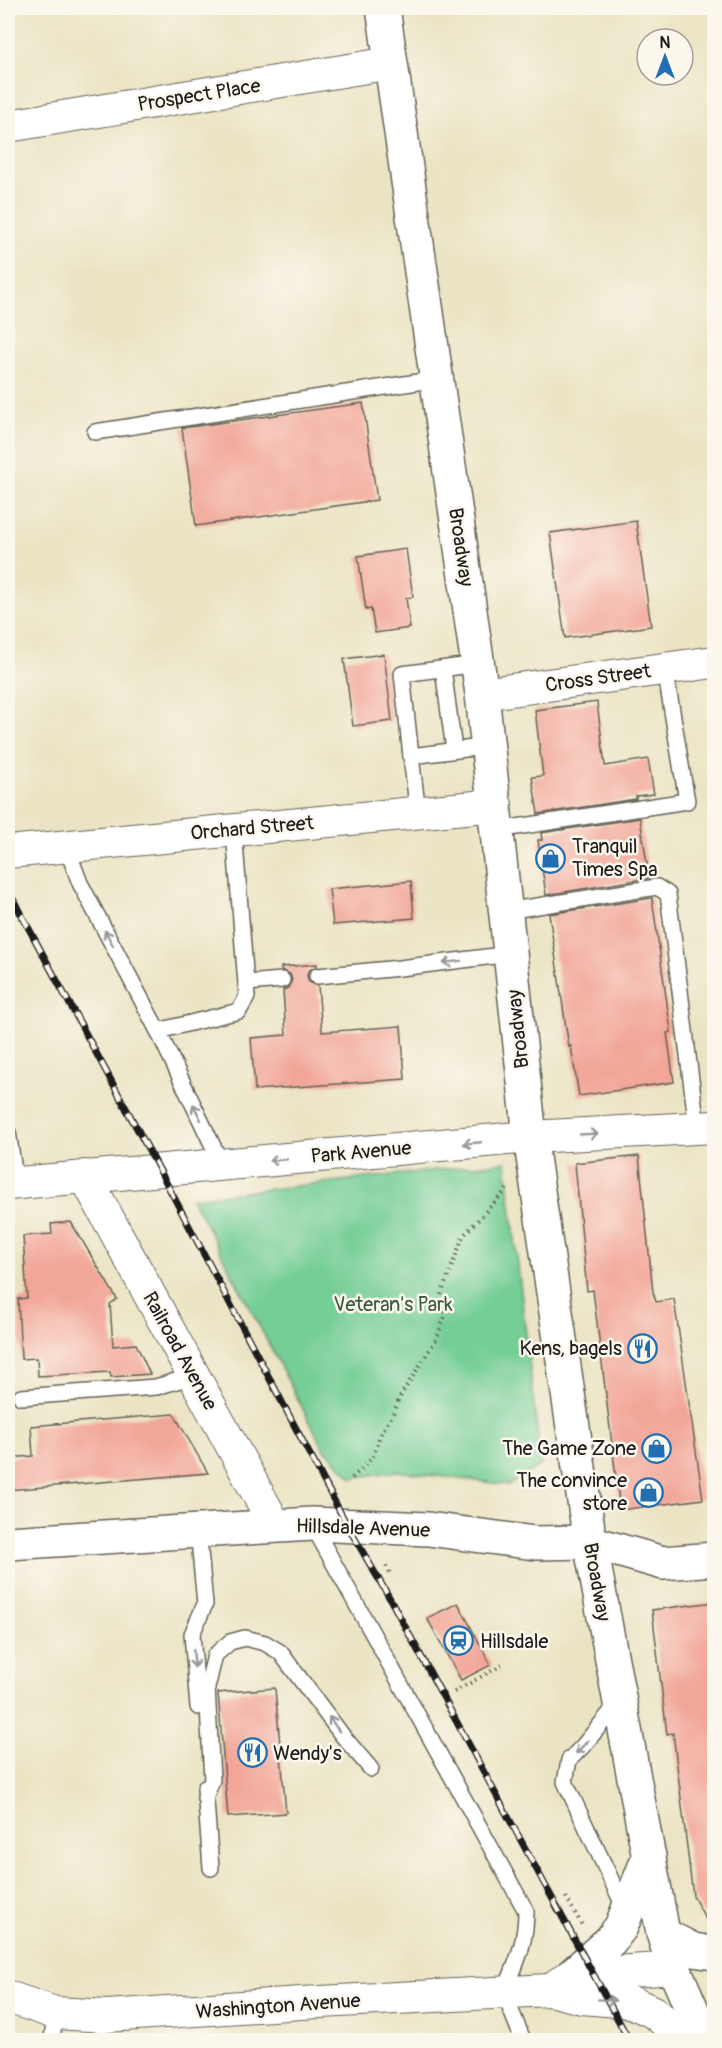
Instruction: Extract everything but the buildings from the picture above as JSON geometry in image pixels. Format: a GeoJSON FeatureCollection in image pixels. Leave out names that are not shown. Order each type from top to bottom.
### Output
{"type":"FeatureCollection","features":[{"type":"Feature","properties":{"kind":"street","name":"Broadway"},"geometry":{"type":"LineString","coordinates":[[383,8],[480,679],[530,1137],[590,1542],[664,1935],[674,1968],[705,2040]]}},
{"type":"Feature","properties":{"kind":"street","name":"Prospect Place"},"geometry":{"type":"LineString","coordinates":[[8,126],[391,63]]}},
{"type":"Feature","properties":{"kind":"street","name":"Cross Street"},"geometry":{"type":"LineString","coordinates":[[480,679],[665,669],[714,662]]}},
{"type":"Feature","properties":{"kind":"street","name":"Orchard Street"},"geometry":{"type":"LineString","coordinates":[[8,852],[418,813],[496,817]]}},
{"type":"Feature","properties":{"kind":"street","name":"Park Avenue"},"geometry":{"type":"LineString","coordinates":[[12,1183],[530,1137],[706,1127]]}},
{"type":"Feature","properties":{"kind":"street","name":"Railroad Avenue"},"geometry":{"type":"LineString","coordinates":[[85,1176],[275,1525]]}},
{"type":"Feature","properties":{"kind":"street","name":"Hillsdale Avenue"},"geometry":{"type":"LineString","coordinates":[[8,1543],[312,1524],[429,1529],[535,1543],[590,1542],[663,1563],[714,1559]]}},
{"type":"Feature","properties":{"kind":"street"},"geometry":{"type":"LineString","coordinates":[[561,1983],[610,1941],[621,1927],[649,1856]]}},
{"type":"Feature","properties":{"kind":"street"},"geometry":{"type":"LineString","coordinates":[[664,1935],[693,1950],[714,1953]]}},
{"type":"Feature","properties":{"kind":"street","name":"Washington Avenue"},"geometry":{"type":"LineString","coordinates":[[8,1997],[53,2027],[107,2016],[504,1993],[674,1968]]}},
{"type":"Feature","properties":{"kind":"street","name":"Washington Avenue"},"geometry":{"type":"LineString","coordinates":[[561,1983],[582,1998],[631,2002],[653,2012],[679,2033],[693,2040]]}},
{"type":"Feature","properties":{"kind":"street"},"geometry":{"type":"LineString","coordinates":[[711,2040],[714,2029]]}},
{"type":"Feature","properties":{"kind":"lane"},"geometry":{"type":"LineString","coordinates":[[95,432],[437,379]]}},
{"type":"Feature","properties":{"kind":"lane"},"geometry":{"type":"LineString","coordinates":[[443,669],[454,750]]}},
{"type":"Feature","properties":{"kind":"lane"},"geometry":{"type":"LineString","coordinates":[[418,813],[402,674],[443,669],[480,679]]}},
{"type":"Feature","properties":{"kind":"lane"},"geometry":{"type":"LineString","coordinates":[[496,817],[687,801],[665,669]]}},
{"type":"Feature","properties":{"kind":"lane"},"geometry":{"type":"LineString","coordinates":[[411,756],[489,746]]}},
{"type":"Feature","properties":{"kind":"lane"},"geometry":{"type":"LineString","coordinates":[[158,1031],[239,1011],[247,997],[234,830]]}},
{"type":"Feature","properties":{"kind":"lane"},"geometry":{"type":"LineString","coordinates":[[66,846],[80,884],[158,1031],[222,1165]]}},
{"type":"Feature","properties":{"kind":"lane"},"geometry":{"type":"LineString","coordinates":[[506,911],[657,887],[668,894],[706,1127]]}},
{"type":"Feature","properties":{"kind":"lane"},"geometry":{"type":"LineString","coordinates":[[317,976],[510,954]]}},
{"type":"Feature","properties":{"kind":"lane"},"geometry":{"type":"LineString","coordinates":[[247,983],[282,980]]}},
{"type":"Feature","properties":{"kind":"lane"},"geometry":{"type":"LineString","coordinates":[[8,1132],[12,1183]]}},
{"type":"Feature","properties":{"kind":"lane"},"geometry":{"type":"LineString","coordinates":[[21,1397],[156,1387],[193,1376]]}},
{"type":"Feature","properties":{"kind":"lane"},"geometry":{"type":"LineString","coordinates":[[312,1524],[526,1911],[526,1933],[504,1993],[523,2040]]}},
{"type":"Feature","properties":{"kind":"lane"},"geometry":{"type":"LineString","coordinates":[[198,1530],[205,1604],[192,1634],[211,1868]]}},
{"type":"Feature","properties":{"kind":"lane"},"geometry":{"type":"LineString","coordinates":[[205,1798],[212,1780],[207,1688],[214,1655],[230,1642],[245,1638],[265,1643],[280,1652],[342,1735],[371,1769]]}},
{"type":"Feature","properties":{"kind":"lane"},"geometry":{"type":"LineString","coordinates":[[619,1702],[569,1760],[565,1782],[626,1913]]}},
{"type":"Feature","properties":{"kind":"path"},"geometry":{"type":"LineString","coordinates":[[352,1478],[374,1457],[380,1435],[401,1395],[437,1338],[444,1318],[441,1295],[463,1236],[509,1187],[535,1171]]}},
{"type":"Feature","properties":{"kind":"path"},"geometry":{"type":"LineString","coordinates":[[386,1566],[390,1573]]}},
{"type":"Feature","properties":{"kind":"path"},"geometry":{"type":"LineString","coordinates":[[454,1692],[502,1665]]}},
{"type":"Feature","properties":{"kind":"path"},"geometry":{"type":"LineString","coordinates":[[566,1897],[587,1933]]}},
{"type":"Feature","properties":{"kind":"green space","name":"Veteran's Park"},"geometry":{"type":"Polygon","coordinates":[[[506,1162],[541,1465],[509,1485],[397,1471],[352,1478],[323,1447],[192,1198],[506,1162]]]}},
{"type":"Feature","properties":{"kind":"railway"},"geometry":{"type":"LineString","coordinates":[[8,890],[347,1525],[389,1597],[629,2040]]}},
{"type":"Feature","properties":{"kind":"place","name":"Tranquil Times Spa"},"geometry":{"type":"Point","coordinates":[551,858]}},
{"type":"Feature","properties":{"kind":"place","name":"Kens, bagels"},"geometry":{"type":"Point","coordinates":[643,1348]}},
{"type":"Feature","properties":{"kind":"place","name":"The Game Zone"},"geometry":{"type":"Point","coordinates":[657,1448]}},
{"type":"Feature","properties":{"kind":"place","name":"The convince store"},"geometry":{"type":"Point","coordinates":[648,1492]}},
{"type":"Feature","properties":{"kind":"place","name":"Hillsdale"},"geometry":{"type":"Point","coordinates":[459,1641]}},
{"type":"Feature","properties":{"kind":"place","name":"Wendy's"},"geometry":{"type":"Point","coordinates":[252,1753]}}]}
